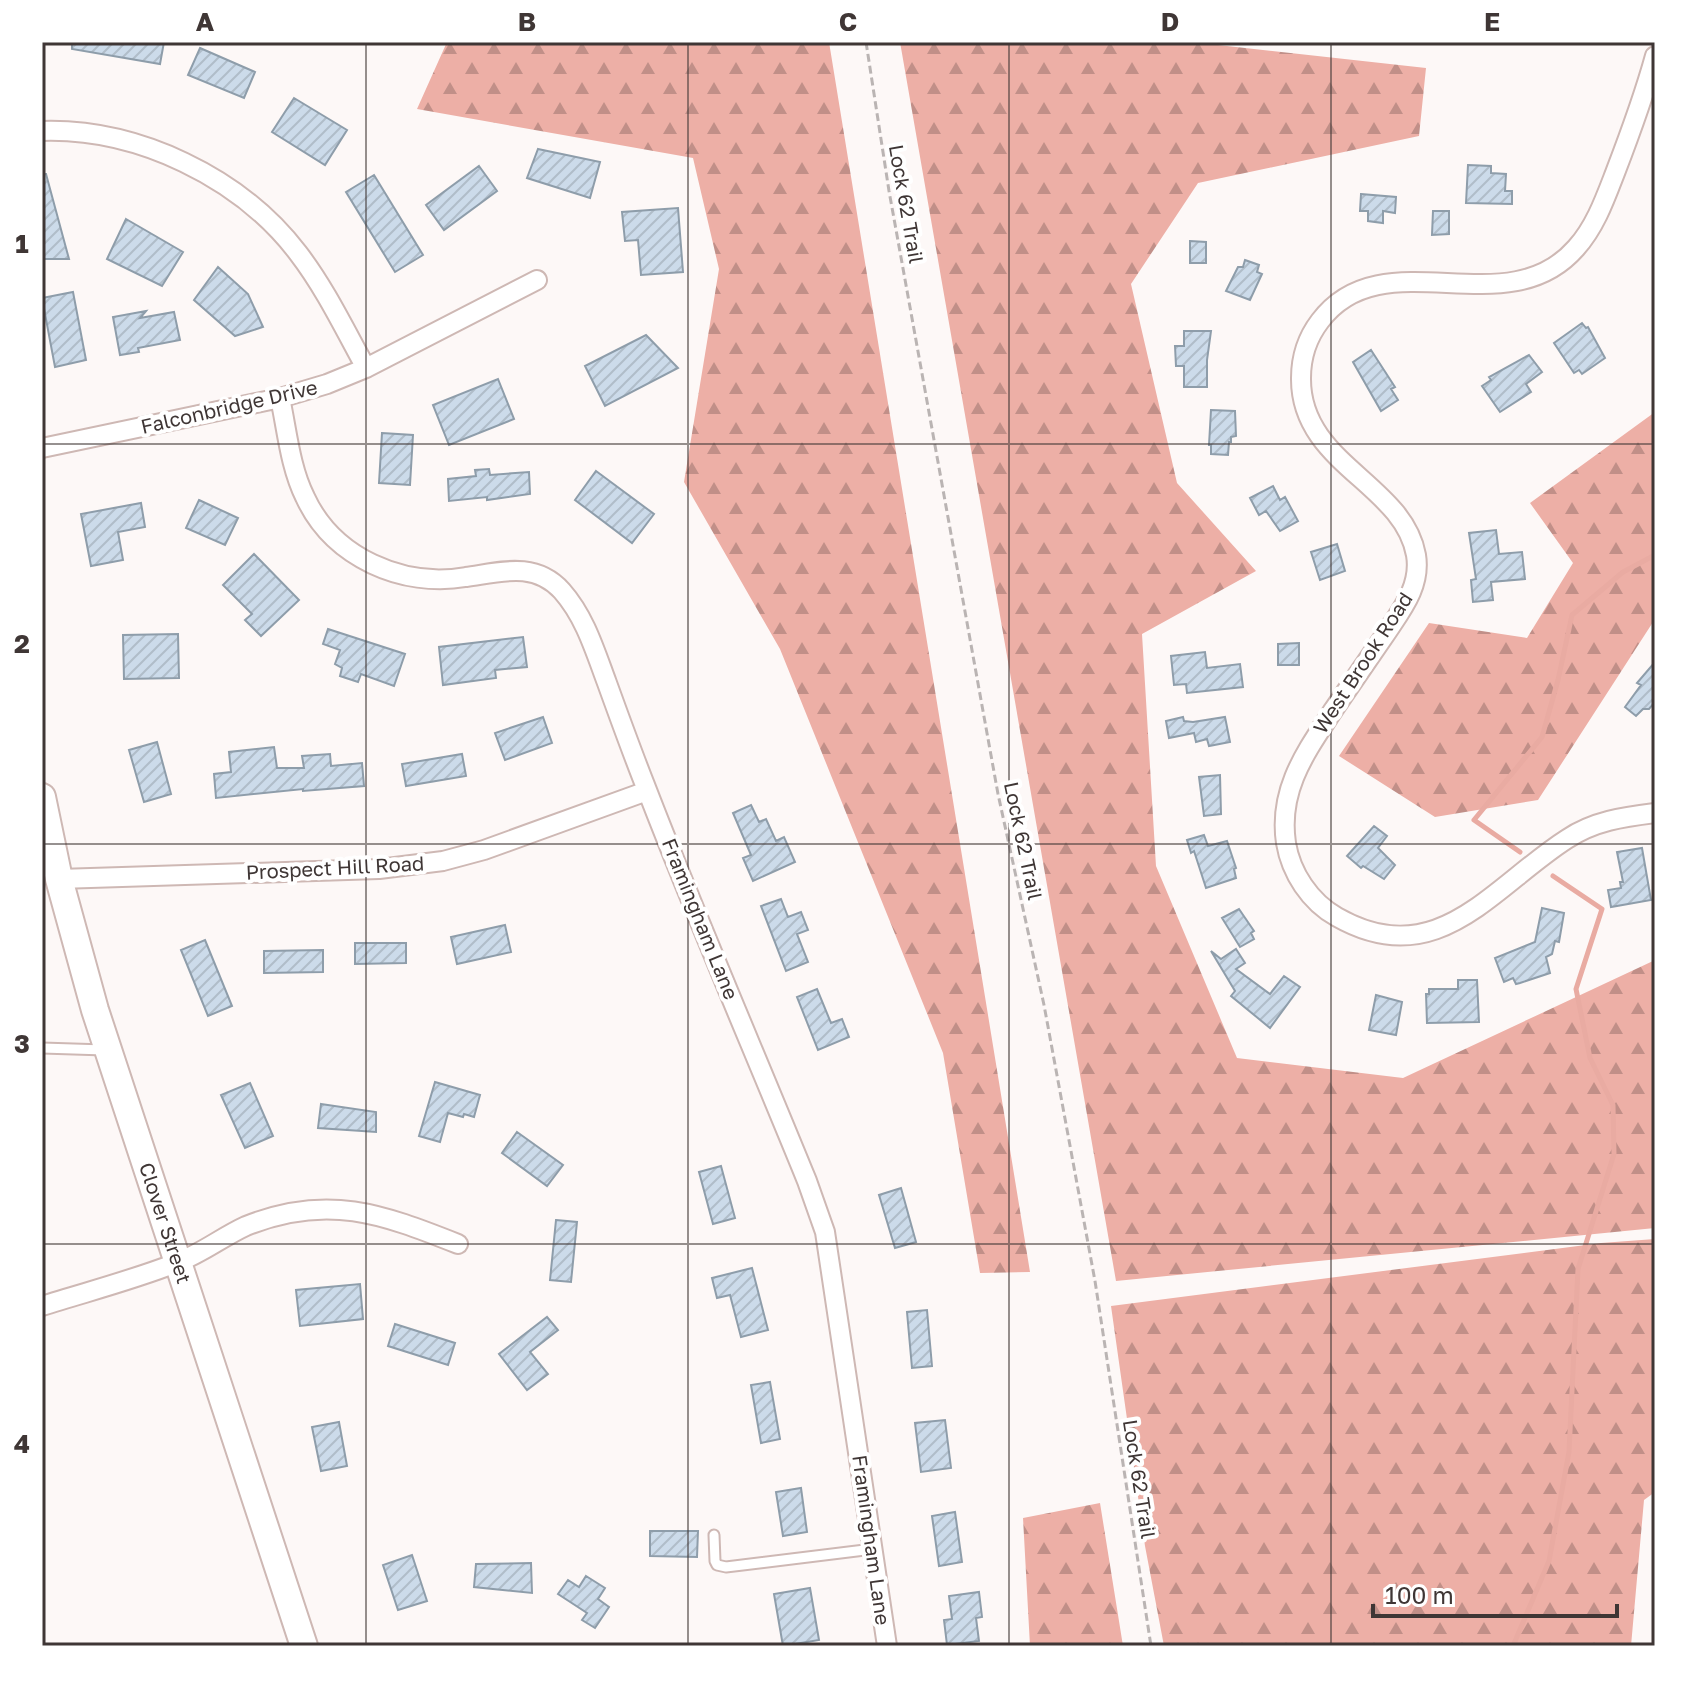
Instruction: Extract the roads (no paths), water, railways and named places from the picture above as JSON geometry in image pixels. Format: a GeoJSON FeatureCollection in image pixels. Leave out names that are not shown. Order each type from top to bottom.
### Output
{"type":"FeatureCollection","features":[{"type":"Feature","properties":{"kind":"main road","name":"Clover Street"},"geometry":{"type":"LineString","coordinates":[[42,797],[59,879],[108,1050],[304,1646]]}},
{"type":"Feature","properties":{"kind":"street","name":"West Brook Road"},"geometry":{"type":"LineString","coordinates":[[1655,56],[1635,124],[1603,203],[1587,235],[1566,259],[1536,277],[1504,285],[1409,282],[1376,286],[1345,297],[1320,319],[1311,334],[1302,361],[1301,377],[1310,422],[1326,445],[1405,526],[1417,567],[1415,582],[1401,610],[1298,762],[1287,796],[1285,833],[1287,851],[1302,883],[1314,900],[1329,913],[1383,934],[1417,935],[1446,927],[1470,914],[1567,838],[1594,824],[1655,813]]}},
{"type":"Feature","properties":{"kind":"street"},"geometry":{"type":"LineString","coordinates":[[42,131],[95,135],[132,142],[195,169],[249,204],[298,253],[366,368]]}},
{"type":"Feature","properties":{"kind":"street","name":"Falconbridge Drive"},"geometry":{"type":"LineString","coordinates":[[42,448],[280,398],[366,368],[537,280]]}},
{"type":"Feature","properties":{"kind":"street","name":"Framingham Lane"},"geometry":{"type":"LineString","coordinates":[[280,398],[295,471],[304,497],[318,520],[355,554],[377,567],[428,580],[469,577],[502,570],[543,576],[563,593],[591,640],[647,791],[825,1232],[887,1646]]}},
{"type":"Feature","properties":{"kind":"street","name":"Prospect Hill Road"},"geometry":{"type":"LineString","coordinates":[[59,879],[379,869],[424,864],[484,850],[647,791]]}},
{"type":"Feature","properties":{"kind":"street"},"geometry":{"type":"LineString","coordinates":[[42,1306],[179,1262],[247,1226],[312,1209],[351,1209],[376,1214],[458,1244]]}},
{"type":"Feature","properties":{"kind":"lane"},"geometry":{"type":"LineString","coordinates":[[42,1048],[108,1050]]}},
{"type":"Feature","properties":{"kind":"lane"},"geometry":{"type":"LineString","coordinates":[[714,1535],[715,1561],[717,1565],[726,1567],[873,1549]]}},
{"type":"Feature","properties":{"kind":"waterway"},"geometry":{"type":"LineString","coordinates":[[1520,852],[1474,820],[1542,737],[1572,615],[1623,572],[1655,555]]}},
{"type":"Feature","properties":{"kind":"waterway"},"geometry":{"type":"LineString","coordinates":[[1513,1646],[1549,1561],[1569,1452],[1578,1269],[1614,1154],[1613,1105],[1590,1058],[1576,989],[1602,909],[1553,876]]}}]}
